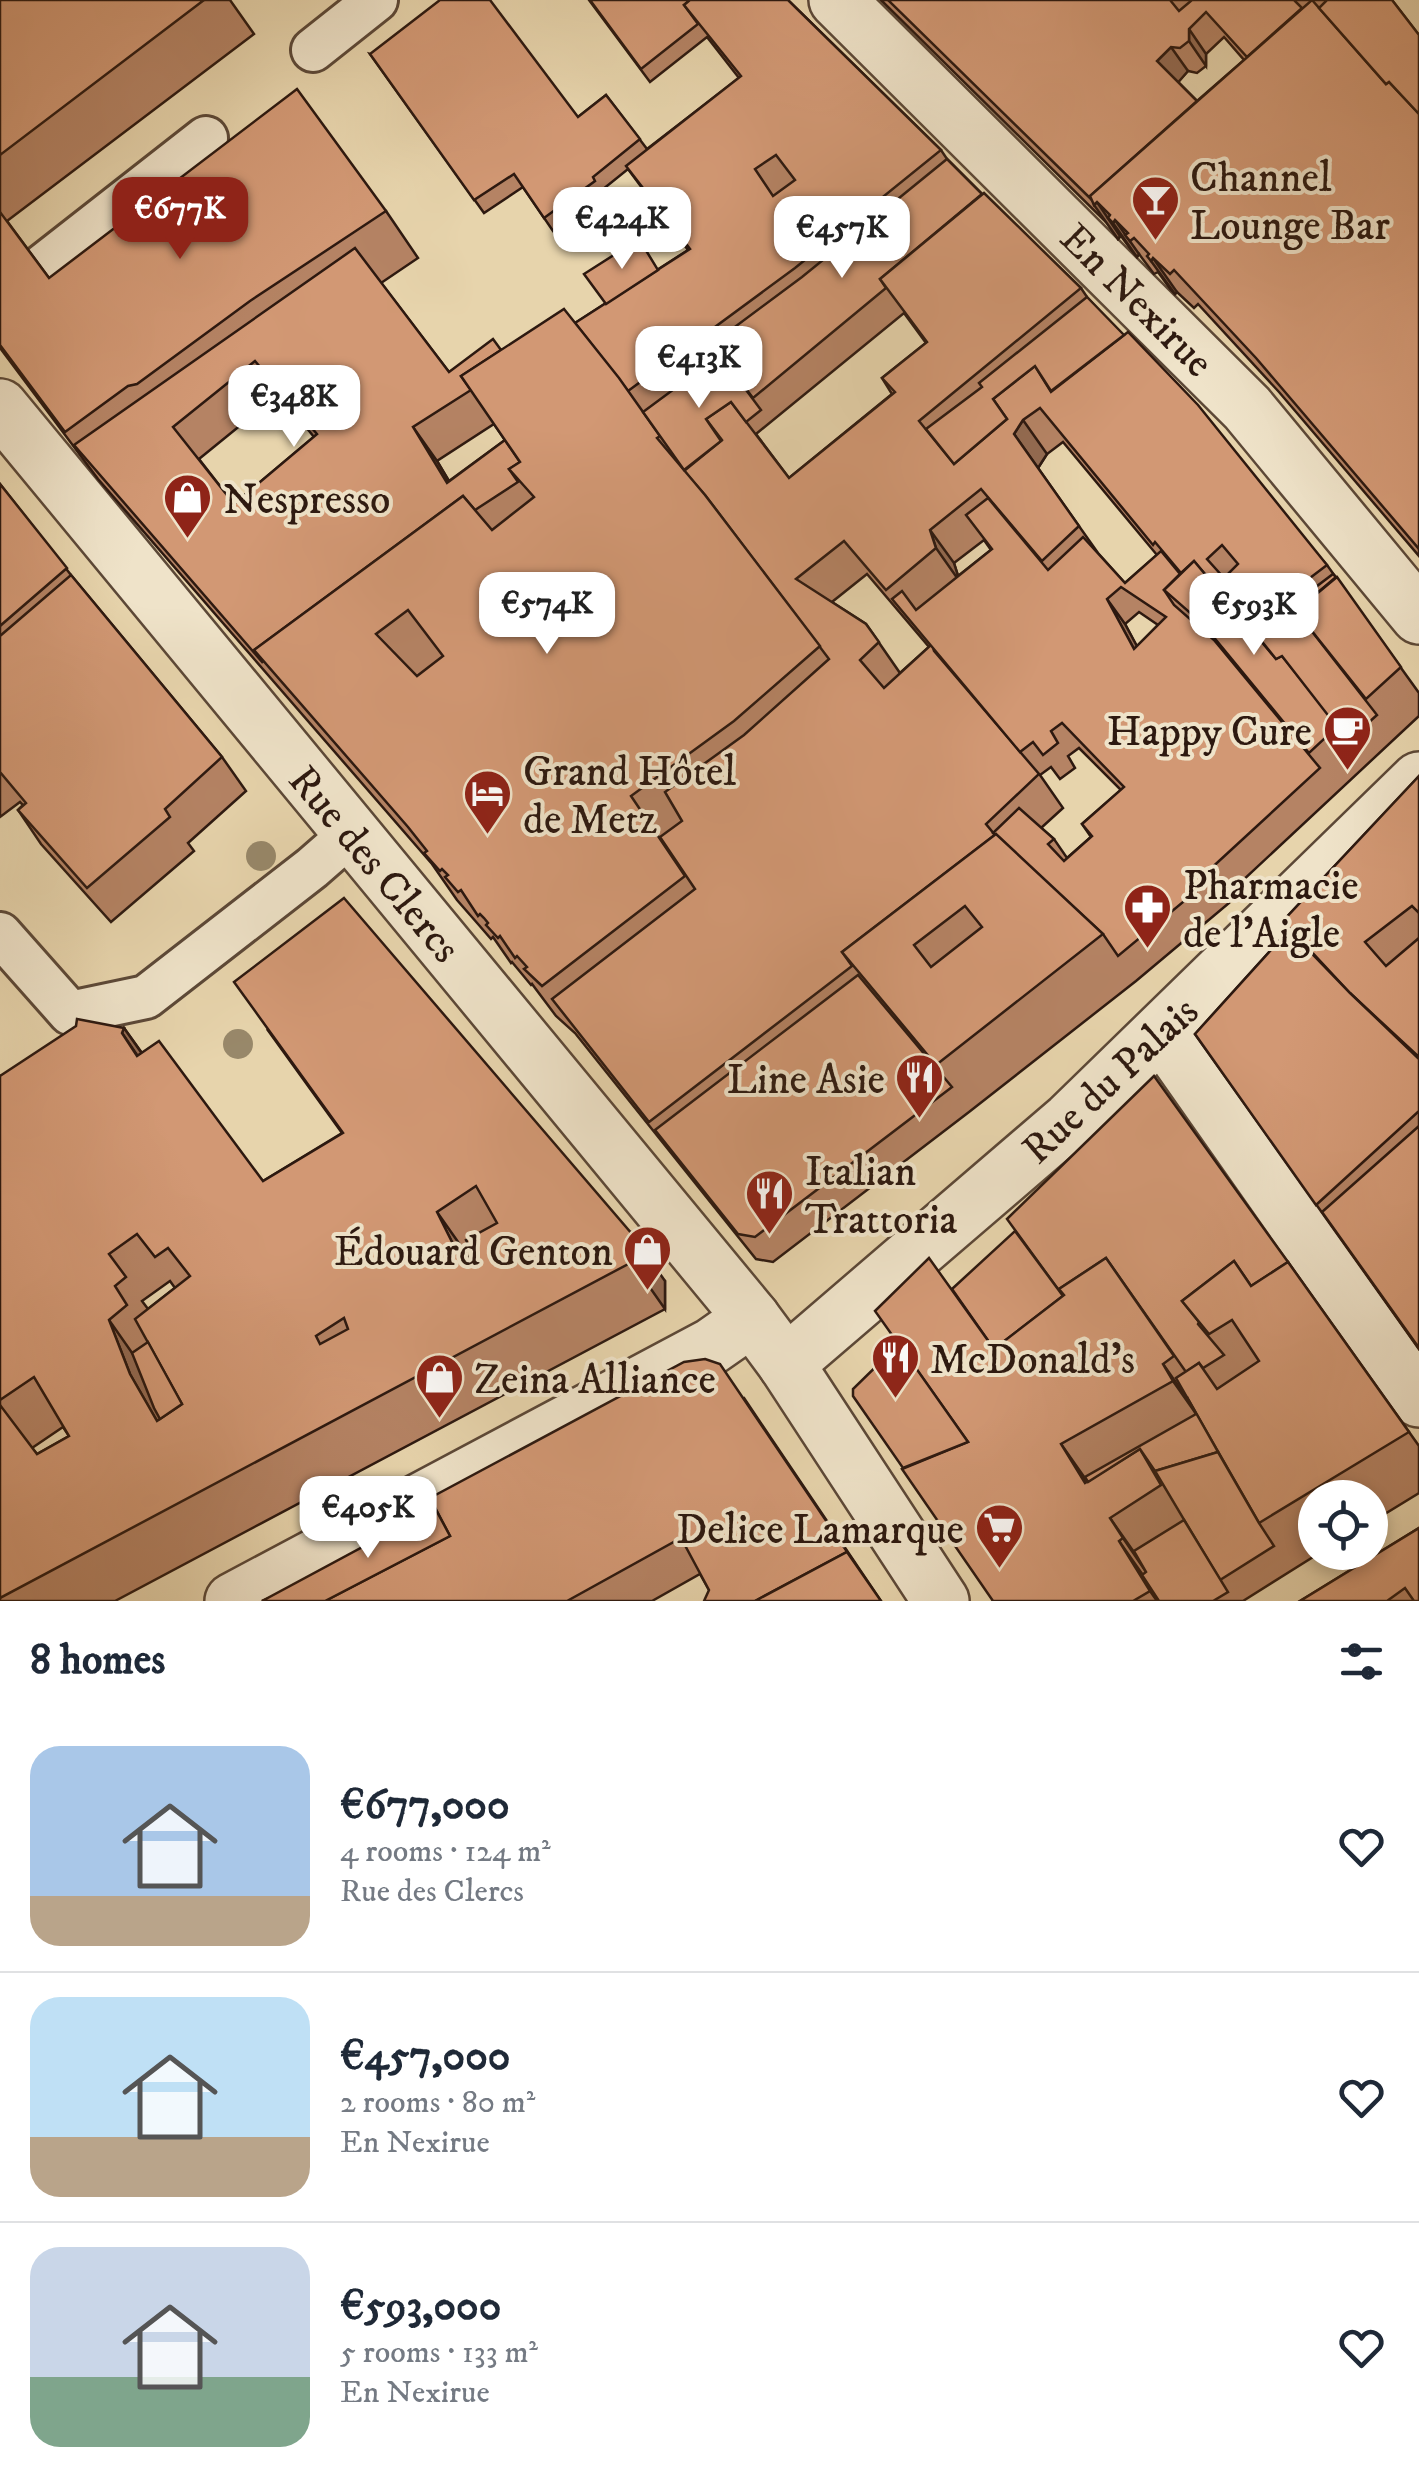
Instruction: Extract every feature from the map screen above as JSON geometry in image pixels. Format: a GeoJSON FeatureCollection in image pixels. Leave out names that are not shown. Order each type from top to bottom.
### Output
{"type":"FeatureCollection","features":[{"type":"Feature","properties":{"kind":"street","name":"En Nexirue"},"geometry":{"type":"LineString","coordinates":[[837,0],[1248,408],[1419,616]]}},
{"type":"Feature","properties":{"kind":"street","name":"Rue des Clercs"},"geometry":{"type":"LineString","coordinates":[[0,408],[752,1318],[941,1601]]}},
{"type":"Feature","properties":{"kind":"street","name":"Rue du Palais"},"geometry":{"type":"LineString","coordinates":[[786,1364],[1070,1120],[1419,780]]}},
{"type":"Feature","properties":{"kind":"street"},"geometry":{"type":"LineString","coordinates":[[1162,1033],[1419,1399]]}},
{"type":"Feature","properties":{"kind":"street"},"geometry":{"type":"LineString","coordinates":[[233,1601],[712,1346],[752,1318]]}},
{"type":"Feature","properties":{"kind":"lane"},"geometry":{"type":"LineString","coordinates":[[313,50],[376,0]]}},
{"type":"Feature","properties":{"kind":"lane"},"geometry":{"type":"LineString","coordinates":[[40,268],[206,138]]}},
{"type":"Feature","properties":{"kind":"lane"},"geometry":{"type":"LineString","coordinates":[[0,934],[70,1013],[146,996],[352,833]]}},
{"type":"Feature","properties":{"kind":"building"},"geometry":{"type":"Polygon","coordinates":[[[0,0],[204,0],[0,155],[0,0]]]}},
{"type":"Feature","properties":{"kind":"building"},"geometry":{"type":"Polygon","coordinates":[[[440,0],[490,0],[578,117],[606,95],[640,139],[593,177],[595,181],[544,218],[514,174],[474,200],[370,54],[440,0]]]}},
{"type":"Feature","properties":{"kind":"building"},"geometry":{"type":"Polygon","coordinates":[[[590,0],[690,0],[684,5],[698,24],[641,69],[590,0]]]}},
{"type":"Feature","properties":{"kind":"building"},"geometry":{"type":"Polygon","coordinates":[[[690,0],[788,0],[941,150],[795,268],[628,391],[575,323],[690,249],[626,166],[741,76],[684,5],[690,0]],[[776,155],[755,169],[773,196],[795,180],[776,155]]]}},
{"type":"Feature","properties":{"kind":"building"},"geometry":{"type":"Polygon","coordinates":[[[888,0],[1170,0],[1179,11],[1192,0],[1294,0],[1302,8],[1247,57],[1206,12],[1189,29],[1189,41],[1180,48],[1171,47],[1157,61],[1197,101],[1090,196],[1093,201],[888,0]]]}},
{"type":"Feature","properties":{"kind":"building"},"geometry":{"type":"Polygon","coordinates":[[[1312,0],[1386,84],[1389,82],[1419,114],[1419,549],[1256,358],[1174,270],[1170,274],[1153,258],[1151,261],[1134,238],[1130,241],[1125,235],[1128,233],[1108,218],[1110,215],[1097,202],[1094,205],[1090,196],[1312,0]]]}},
{"type":"Feature","properties":{"kind":"building"},"geometry":{"type":"Polygon","coordinates":[[[1327,0],[1392,0],[1419,35],[1419,114],[1389,82],[1386,84],[1319,8],[1327,0]]]}},
{"type":"Feature","properties":{"kind":"building"},"geometry":{"type":"Polygon","coordinates":[[[297,89],[386,211],[65,432],[0,345],[0,212],[49,278],[297,89]]]}},
{"type":"Feature","properties":{"kind":"building"},"geometry":{"type":"Polygon","coordinates":[[[947,159],[982,194],[880,279],[886,288],[753,398],[712,344],[802,277],[947,159]]]}},
{"type":"Feature","properties":{"kind":"building"},"geometry":{"type":"Polygon","coordinates":[[[984,193],[1081,288],[919,421],[954,464],[1007,419],[993,399],[1035,366],[1051,392],[1128,332],[1198,405],[1327,565],[1248,625],[1194,561],[1181,573],[1155,542],[1153,545],[1040,408],[1023,420],[1014,434],[1079,526],[1042,561],[981,489],[930,530],[936,548],[886,590],[844,541],[796,579],[866,624],[879,642],[860,660],[884,688],[932,644],[1039,774],[986,824],[995,835],[842,952],[852,966],[649,1122],[552,999],[695,889],[660,837],[682,821],[665,792],[744,735],[829,659],[684,471],[722,440],[706,419],[731,402],[789,478],[895,392],[882,378],[927,342],[880,279],[984,193]],[[1222,545],[1207,559],[1224,578],[1238,564],[1222,545]]]}},
{"type":"Feature","properties":{"kind":"building"},"geometry":{"type":"Polygon","coordinates":[[[639,239],[658,270],[606,304],[584,274],[639,239]]]}},
{"type":"Feature","properties":{"kind":"building"},"geometry":{"type":"Polygon","coordinates":[[[355,248],[449,372],[493,339],[501,350],[461,376],[471,390],[413,427],[447,483],[505,440],[520,462],[509,469],[518,482],[475,510],[463,496],[254,650],[263,663],[74,445],[355,248]],[[255,361],[173,427],[234,504],[317,434],[255,361]]]}},
{"type":"Feature","properties":{"kind":"building"},"geometry":{"type":"Polygon","coordinates":[[[1087,297],[1124,335],[1051,391],[1035,366],[993,399],[1007,419],[954,464],[926,429],[982,387],[979,383],[1087,297]]]}},
{"type":"Feature","properties":{"kind":"building"},"geometry":{"type":"Polygon","coordinates":[[[564,309],[619,378],[660,436],[657,438],[820,646],[734,721],[631,796],[685,876],[542,986],[486,925],[484,918],[478,916],[461,890],[458,892],[445,877],[448,875],[424,853],[427,851],[408,827],[254,650],[463,496],[492,530],[534,497],[509,469],[520,462],[461,376],[564,309]],[[408,610],[376,634],[417,676],[443,656],[408,610]]]}},
{"type":"Feature","properties":{"kind":"building"},"geometry":{"type":"Polygon","coordinates":[[[720,355],[761,410],[746,422],[731,402],[706,419],[721,441],[684,470],[643,412],[720,355]]]}},
{"type":"Feature","properties":{"kind":"building"},"geometry":{"type":"Polygon","coordinates":[[[0,484],[67,568],[0,626],[0,484]]]}},
{"type":"Feature","properties":{"kind":"building"},"geometry":{"type":"Polygon","coordinates":[[[988,498],[1048,570],[1083,537],[1125,583],[1161,551],[1180,574],[1164,590],[1174,605],[1214,640],[1320,768],[1206,873],[1212,878],[1118,956],[1103,934],[993,833],[1019,808],[1054,839],[1048,844],[1064,861],[1092,836],[1082,824],[1124,787],[1062,723],[1051,731],[1058,743],[1043,755],[1033,742],[1020,752],[892,599],[902,591],[916,610],[992,549],[966,515],[988,498]],[[1121,587],[1107,599],[1134,649],[1166,617],[1121,587]]]}},
{"type":"Feature","properties":{"kind":"building"},"geometry":{"type":"Polygon","coordinates":[[[1194,561],[1276,659],[1282,656],[1338,726],[1309,753],[1203,624],[1164,590],[1194,561]]]}},
{"type":"Feature","properties":{"kind":"building"},"geometry":{"type":"Polygon","coordinates":[[[1333,574],[1336,577],[1296,611],[1377,715],[1348,741],[1282,656],[1276,659],[1255,633],[1333,574]]]}},
{"type":"Feature","properties":{"kind":"building"},"geometry":{"type":"Polygon","coordinates":[[[71,575],[222,757],[165,809],[170,817],[87,888],[18,810],[26,803],[0,772],[0,636],[71,575]]]}},
{"type":"Feature","properties":{"kind":"building"},"geometry":{"type":"Polygon","coordinates":[[[1337,577],[1401,667],[1366,699],[1296,611],[1337,577]]]}},
{"type":"Feature","properties":{"kind":"building"},"geometry":{"type":"Polygon","coordinates":[[[1419,776],[1419,913],[1412,906],[1365,942],[1386,966],[1419,938],[1419,1057],[1350,993],[1283,921],[1419,776]]]}},
{"type":"Feature","properties":{"kind":"building"},"geometry":{"type":"Polygon","coordinates":[[[996,834],[1103,934],[936,1065],[842,952],[996,834]],[[965,906],[914,945],[931,967],[982,927],[965,906]]]}},
{"type":"Feature","properties":{"kind":"building"},"geometry":{"type":"Polygon","coordinates":[[[344,898],[632,1234],[632,1262],[0,1598],[0,1405],[37,1454],[69,1436],[34,1377],[0,1400],[0,1076],[76,1026],[77,1019],[124,1028],[122,1033],[137,1056],[159,1041],[263,1181],[343,1133],[234,982],[344,898]],[[476,1186],[437,1212],[463,1264],[475,1258],[466,1240],[497,1223],[476,1186]],[[137,1234],[109,1254],[126,1277],[115,1286],[127,1305],[109,1320],[130,1374],[157,1421],[182,1404],[135,1319],[190,1276],[168,1248],[155,1257],[137,1234]],[[344,1318],[316,1336],[320,1344],[348,1329],[344,1318]]]}},
{"type":"Feature","properties":{"kind":"building"},"geometry":{"type":"Polygon","coordinates":[[[1289,930],[1419,1059],[1419,1111],[1316,1205],[1195,1034],[1289,930]]]}},
{"type":"Feature","properties":{"kind":"building"},"geometry":{"type":"Polygon","coordinates":[[[858,975],[952,1087],[755,1237],[738,1234],[655,1130],[858,975]]]}},
{"type":"Feature","properties":{"kind":"building"},"geometry":{"type":"Polygon","coordinates":[[[1154,1076],[1288,1262],[1251,1286],[1234,1261],[1182,1301],[1224,1355],[1203,1368],[1199,1363],[1186,1372],[1106,1258],[1059,1289],[1063,1296],[1007,1219],[1154,1076]]]}},
{"type":"Feature","properties":{"kind":"building"},"geometry":{"type":"Polygon","coordinates":[[[1419,1126],[1419,1348],[1322,1212],[1419,1126]]]}},
{"type":"Feature","properties":{"kind":"building"},"geometry":{"type":"Polygon","coordinates":[[[1015,1231],[1063,1296],[994,1349],[952,1289],[1015,1231]]]}},
{"type":"Feature","properties":{"kind":"building"},"geometry":{"type":"Polygon","coordinates":[[[929,1258],[994,1349],[1064,1295],[1059,1289],[1106,1258],[1174,1356],[1163,1364],[1173,1381],[1061,1444],[1085,1483],[1140,1449],[1161,1485],[1110,1518],[1123,1538],[1119,1541],[1150,1591],[1133,1601],[993,1601],[902,1469],[968,1442],[875,1311],[929,1258]]]}},
{"type":"Feature","properties":{"kind":"building"},"geometry":{"type":"Polygon","coordinates":[[[1234,1261],[1251,1286],[1288,1262],[1409,1432],[1330,1480],[1298,1480],[1298,1499],[1259,1523],[1176,1378],[1199,1363],[1217,1389],[1259,1361],[1232,1320],[1209,1334],[1182,1301],[1234,1261]]]}},
{"type":"Feature","properties":{"kind":"building"},"geometry":{"type":"Polygon","coordinates":[[[148,1342],[182,1404],[160,1419],[132,1353],[148,1342]]]}},
{"type":"Feature","properties":{"kind":"building"},"geometry":{"type":"Polygon","coordinates":[[[899,1344],[968,1442],[903,1468],[853,1396],[853,1389],[899,1344]]]}},
{"type":"Feature","properties":{"kind":"building"},"geometry":{"type":"Polygon","coordinates":[[[705,1359],[720,1364],[856,1565],[847,1552],[755,1601],[704,1601],[709,1590],[681,1538],[567,1601],[325,1601],[450,1536],[430,1498],[684,1362],[705,1359]]]}},
{"type":"Feature","properties":{"kind":"building"},"geometry":{"type":"Polygon","coordinates":[[[1187,1397],[1218,1452],[1155,1471],[1140,1449],[1088,1482],[1085,1477],[1196,1414],[1187,1397]]]}},
{"type":"Feature","properties":{"kind":"building"},"geometry":{"type":"Polygon","coordinates":[[[1218,1452],[1274,1546],[1220,1580],[1155,1471],[1218,1452]]]}},
{"type":"Feature","properties":{"kind":"building"},"geometry":{"type":"Polygon","coordinates":[[[435,1508],[450,1536],[325,1601],[262,1601],[435,1508]]]}},
{"type":"Feature","properties":{"kind":"building"},"geometry":{"type":"Polygon","coordinates":[[[1184,1520],[1228,1592],[1213,1601],[1159,1601],[1142,1575],[1146,1572],[1134,1551],[1184,1520]]]}},
{"type":"Feature","properties":{"kind":"building"},"geometry":{"type":"Polygon","coordinates":[[[1419,1528],[1419,1601],[1414,1601],[1405,1588],[1387,1601],[1300,1601],[1351,1570],[1388,1570],[1388,1547],[1419,1528]]]}},
{"type":"Feature","properties":{"kind":"building"},"geometry":{"type":"Polygon","coordinates":[[[847,1552],[881,1601],[755,1601],[847,1552]]]}},
{"type":"Feature","properties":{"kind":"place","name":"Channel Lounge Bar"},"geometry":{"type":"Point","coordinates":[1155,242]}},
{"type":"Feature","properties":{"kind":"place","name":"Nespresso"},"geometry":{"type":"Point","coordinates":[188,540]}},
{"type":"Feature","properties":{"kind":"place","name":"Happy Cure"},"geometry":{"type":"Point","coordinates":[1347,772]}},
{"type":"Feature","properties":{"kind":"place","name":"Grand Hôtel de Metz"},"geometry":{"type":"Point","coordinates":[488,836]}},
{"type":"Feature","properties":{"kind":"place","name":"Pharmacie de l'Aigle"},"geometry":{"type":"Point","coordinates":[1148,950]}},
{"type":"Feature","properties":{"kind":"place","name":"Line Asie"},"geometry":{"type":"Point","coordinates":[920,1120]}},
{"type":"Feature","properties":{"kind":"place","name":"Italian Trattoria"},"geometry":{"type":"Point","coordinates":[770,1236]}},
{"type":"Feature","properties":{"kind":"place","name":"Édouard Genton"},"geometry":{"type":"Point","coordinates":[648,1292]}},
{"type":"Feature","properties":{"kind":"place","name":"McDonald's"},"geometry":{"type":"Point","coordinates":[895,1400]}},
{"type":"Feature","properties":{"kind":"place","name":"Zeina Alliance"},"geometry":{"type":"Point","coordinates":[439,1420]}},
{"type":"Feature","properties":{"kind":"place","name":"Delice Lamarque"},"geometry":{"type":"Point","coordinates":[999,1570]}}]}
